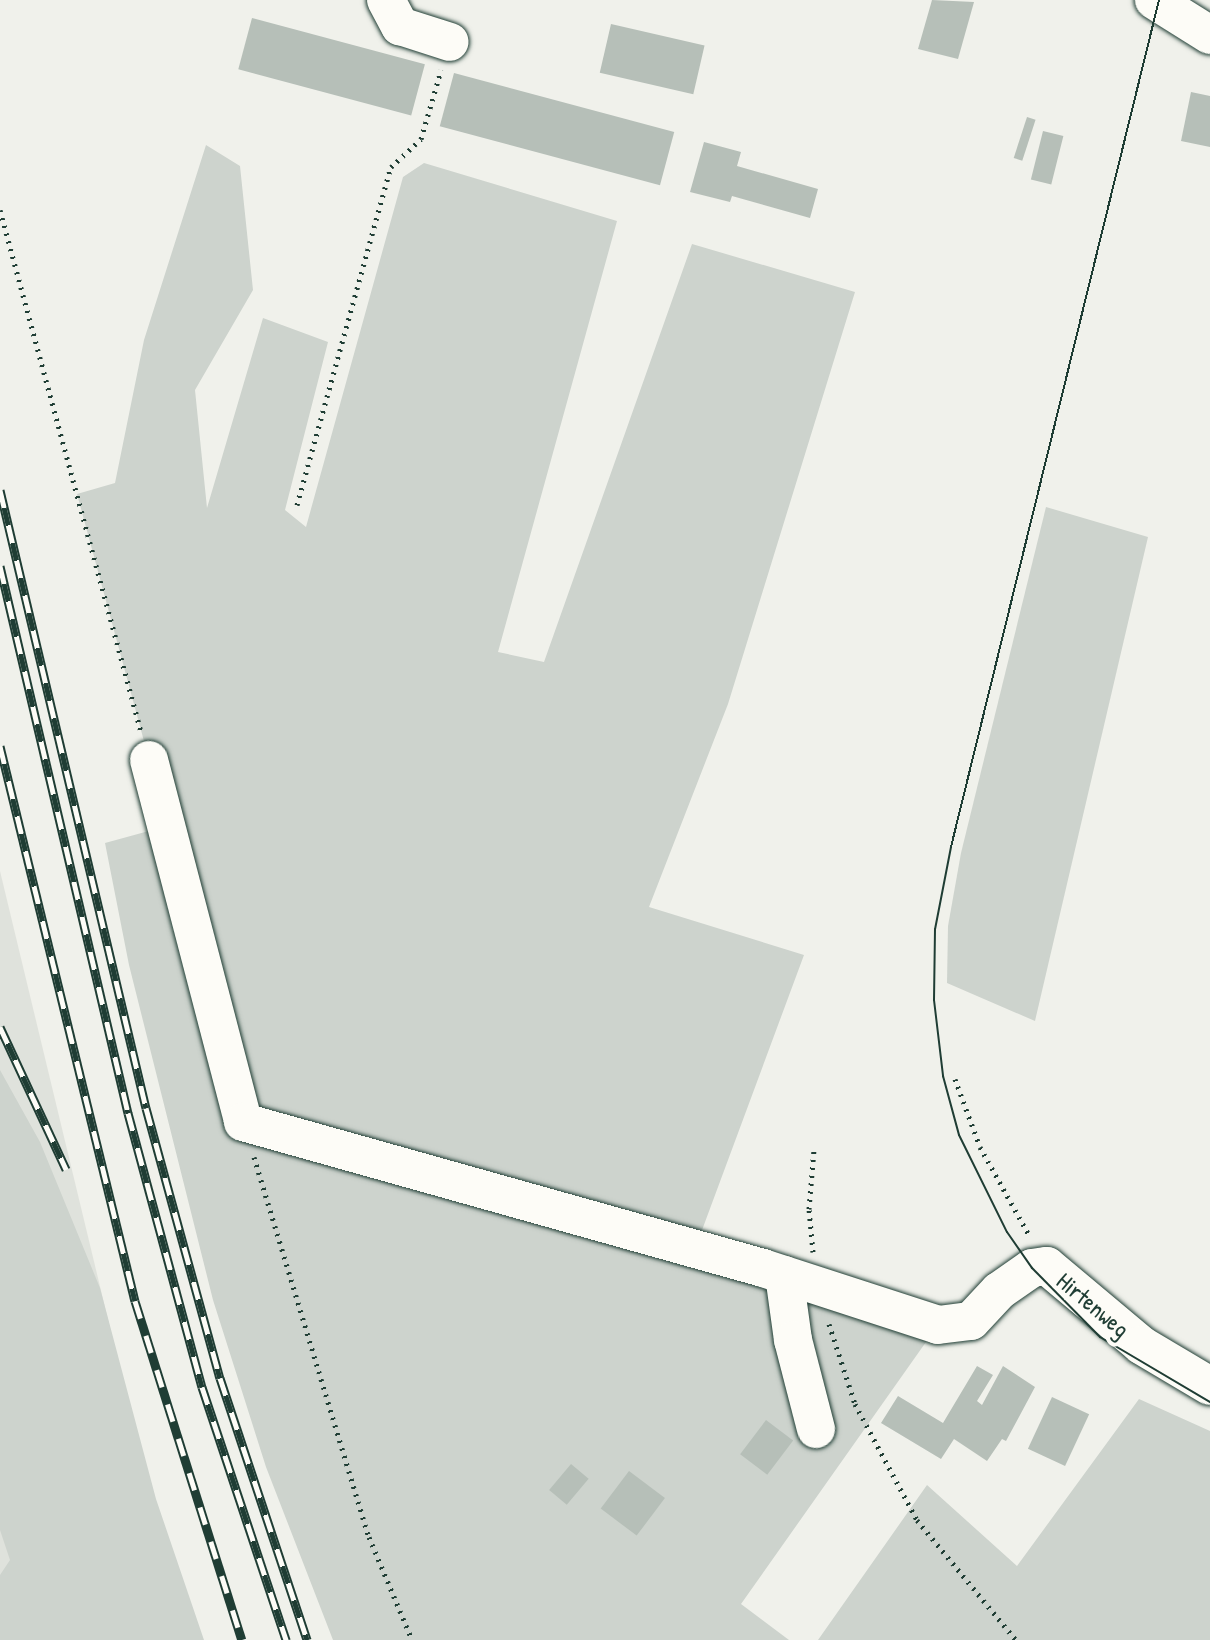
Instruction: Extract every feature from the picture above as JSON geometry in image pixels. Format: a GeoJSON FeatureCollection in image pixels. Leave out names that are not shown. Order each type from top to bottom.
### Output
{"type":"FeatureCollection","features":[{"type":"Feature","properties":{"kind":"street"},"geometry":{"type":"LineString","coordinates":[[386,0],[400,26],[450,42]]}},
{"type":"Feature","properties":{"kind":"street"},"geometry":{"type":"LineString","coordinates":[[1154,0],[1210,35]]}},
{"type":"Feature","properties":{"kind":"street"},"geometry":{"type":"LineString","coordinates":[[149,760],[243,1122],[801,1279],[793,1340],[816,1429]]}},
{"type":"Feature","properties":{"kind":"street","name":"Hirtenweg"},"geometry":{"type":"LineString","coordinates":[[801,1279],[938,1325],[971,1321],[999,1291],[1032,1268],[1047,1266],[1141,1345],[1210,1386]]}},
{"type":"Feature","properties":{"kind":"path"},"geometry":{"type":"LineString","coordinates":[[297,505],[391,167],[421,139],[450,42]]}},
{"type":"Feature","properties":{"kind":"path"},"geometry":{"type":"LineString","coordinates":[[0,210],[149,760]]}},
{"type":"Feature","properties":{"kind":"path"},"geometry":{"type":"LineString","coordinates":[[955,1079],[980,1147],[1047,1266]]}},
{"type":"Feature","properties":{"kind":"path"},"geometry":{"type":"LineString","coordinates":[[243,1122],[369,1537],[412,1640]]}},
{"type":"Feature","properties":{"kind":"path"},"geometry":{"type":"LineString","coordinates":[[814,1149],[801,1279],[855,1404],[917,1520],[1016,1640]]}},
{"type":"Feature","properties":{"kind":"shaded area"},"geometry":{"type":"Polygon","coordinates":[[[206,145],[240,166],[253,290],[195,390],[207,508],[263,318],[328,342],[285,510],[306,527],[403,177],[424,163],[617,221],[498,652],[544,662],[692,244],[855,292],[728,704],[649,907],[804,955],[695,1249],[938,1325],[741,1604],[789,1640],[333,1640],[266,1467],[213,1300],[129,965],[105,843],[167,826],[77,494],[115,483],[144,340],[206,145]]]}},
{"type":"Feature","properties":{"kind":"shaded area"},"geometry":{"type":"Polygon","coordinates":[[[1046,507],[1148,537],[1035,1021],[947,983],[948,926],[961,853],[1046,507]]]}},
{"type":"Feature","properties":{"kind":"shaded area"},"geometry":{"type":"Polygon","coordinates":[[[0,871],[143,1465],[31,1640],[0,1640],[0,871]]]}},
{"type":"Feature","properties":{"kind":"shaded area"},"geometry":{"type":"Polygon","coordinates":[[[0,1070],[40,1142],[100,1288],[156,1499],[204,1640],[0,1640],[0,1575],[10,1560],[0,1530],[0,1070]]]}},
{"type":"Feature","properties":{"kind":"shaded area"},"geometry":{"type":"Polygon","coordinates":[[[1139,1399],[1210,1431],[1210,1640],[818,1640],[927,1485],[1017,1566],[1139,1399]]]}},
{"type":"Feature","properties":{"kind":"building"},"geometry":{"type":"Polygon","coordinates":[[[932,0],[974,2],[958,59],[918,49],[932,0]]]}},
{"type":"Feature","properties":{"kind":"building"},"geometry":{"type":"Polygon","coordinates":[[[252,18],[425,64],[411,116],[238,69],[252,18]]]}},
{"type":"Feature","properties":{"kind":"building"},"geometry":{"type":"Polygon","coordinates":[[[611,24],[705,46],[693,94],[600,73],[611,24]]]}},
{"type":"Feature","properties":{"kind":"building"},"geometry":{"type":"Polygon","coordinates":[[[454,73],[674,132],[660,185],[440,126],[454,73]]]}},
{"type":"Feature","properties":{"kind":"building"},"geometry":{"type":"Polygon","coordinates":[[[1191,92],[1210,96],[1210,147],[1181,141],[1191,92]]]}},
{"type":"Feature","properties":{"kind":"building"},"geometry":{"type":"Polygon","coordinates":[[[1027,117],[1036,120],[1022,161],[1014,158],[1027,117]]]}},
{"type":"Feature","properties":{"kind":"building"},"geometry":{"type":"Polygon","coordinates":[[[1043,131],[1063,136],[1051,185],[1031,180],[1043,131]]]}},
{"type":"Feature","properties":{"kind":"building"},"geometry":{"type":"Polygon","coordinates":[[[704,142],[741,152],[737,166],[818,189],[810,218],[732,196],[730,202],[690,192],[704,142]]]}},
{"type":"Feature","properties":{"kind":"building"},"geometry":{"type":"Polygon","coordinates":[[[977,1366],[993,1375],[977,1401],[982,1405],[1003,1366],[1035,1387],[1006,1441],[1002,1439],[987,1461],[954,1439],[941,1459],[881,1423],[898,1396],[943,1423],[977,1366]]]}},
{"type":"Feature","properties":{"kind":"building"},"geometry":{"type":"Polygon","coordinates":[[[1052,1397],[1089,1414],[1065,1466],[1028,1449],[1052,1397]]]}},
{"type":"Feature","properties":{"kind":"building"},"geometry":{"type":"Polygon","coordinates":[[[766,1420],[793,1440],[767,1475],[740,1454],[766,1420]]]}},
{"type":"Feature","properties":{"kind":"building"},"geometry":{"type":"Polygon","coordinates":[[[571,1464],[589,1479],[567,1505],[549,1490],[571,1464]]]}},
{"type":"Feature","properties":{"kind":"building"},"geometry":{"type":"Polygon","coordinates":[[[629,1471],[665,1498],[637,1536],[601,1509],[629,1471]]]}},
{"type":"Feature","properties":{"kind":"tram line"},"geometry":{"type":"LineString","coordinates":[[1159,0],[951,847],[935,929],[934,1000],[943,1076],[959,1135],[1007,1232],[1032,1268],[1100,1337],[1210,1402]]}},
{"type":"Feature","properties":{"kind":"railway"},"geometry":{"type":"LineString","coordinates":[[0,490],[146,1108],[220,1378],[307,1640]]}},
{"type":"Feature","properties":{"kind":"railway"},"geometry":{"type":"LineString","coordinates":[[0,566],[128,1113],[202,1387],[286,1640]]}},
{"type":"Feature","properties":{"kind":"railway"},"geometry":{"type":"LineString","coordinates":[[0,746],[135,1301],[242,1640]]}},
{"type":"Feature","properties":{"kind":"railway"},"geometry":{"type":"LineString","coordinates":[[0,1027],[66,1169]]}}]}
